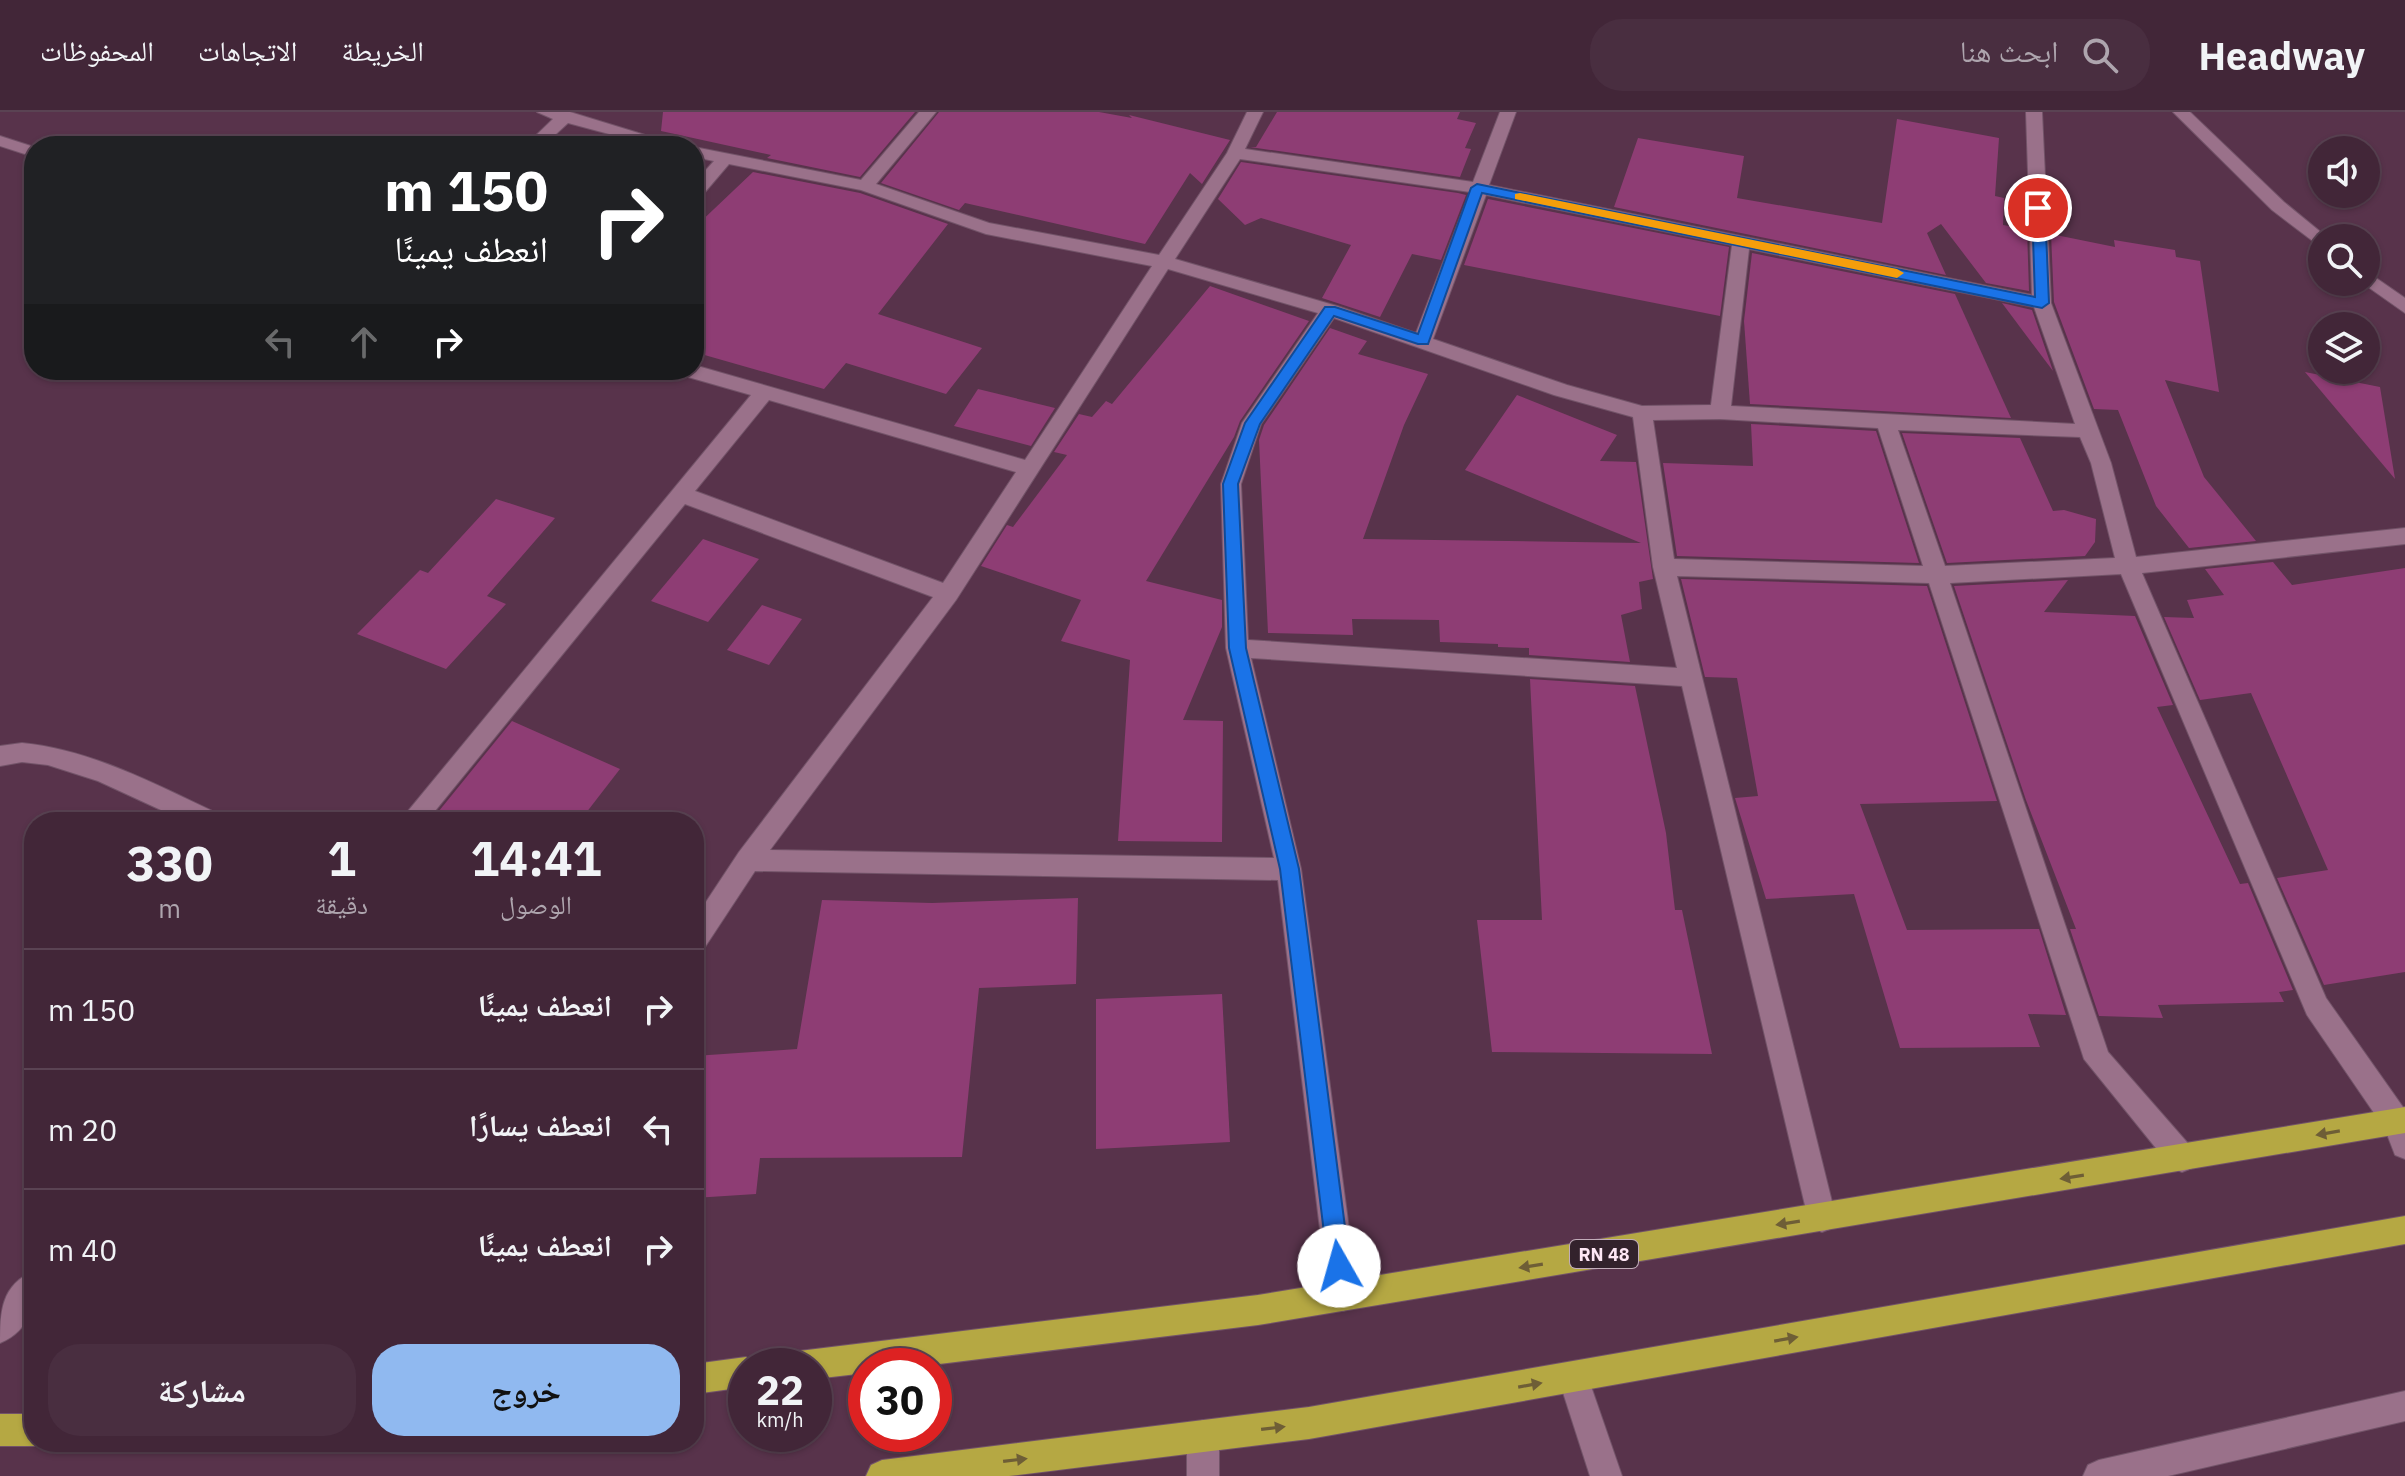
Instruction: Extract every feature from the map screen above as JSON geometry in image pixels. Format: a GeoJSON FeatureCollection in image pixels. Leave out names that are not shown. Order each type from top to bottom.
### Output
{"type":"FeatureCollection","features":[{"type":"Feature","properties":{"kind":"highway","name":"RN 48"},"geometry":{"type":"LineString","coordinates":[[832,1362],[1343,1296],[2182,1158],[2402,1129]]}},
{"type":"Feature","properties":{"kind":"highway"},"geometry":{"type":"LineString","coordinates":[[882,1476],[1309,1423],[2405,1230]]}},
{"type":"Feature","properties":{"kind":"highway"},"geometry":{"type":"LineString","coordinates":[[704,1378],[728,1374]]}},
{"type":"Feature","properties":{"kind":"highway"},"geometry":{"type":"LineString","coordinates":[[0,1430],[24,1430]]}},
{"type":"Feature","properties":{"kind":"street"},"geometry":{"type":"LineString","coordinates":[[545,112],[637,136]]}},
{"type":"Feature","properties":{"kind":"street"},"geometry":{"type":"LineString","coordinates":[[865,186],[928,112]]}},
{"type":"Feature","properties":{"kind":"street"},"geometry":{"type":"LineString","coordinates":[[704,927],[748,860],[948,594],[1235,153],[1255,112]]}},
{"type":"Feature","properties":{"kind":"street"},"geometry":{"type":"LineString","coordinates":[[1423,341],[1477,188],[1508,112]]}},
{"type":"Feature","properties":{"kind":"street"},"geometry":{"type":"LineString","coordinates":[[2034,112],[2042,303],[2101,463],[2128,566],[2316,1006],[2402,1129]]}},
{"type":"Feature","properties":{"kind":"street"},"geometry":{"type":"LineString","coordinates":[[2181,112],[2278,206],[2308,231]]}},
{"type":"Feature","properties":{"kind":"street"},"geometry":{"type":"LineString","coordinates":[[544,136],[566,116]]}},
{"type":"Feature","properties":{"kind":"street"},"geometry":{"type":"LineString","coordinates":[[0,141],[24,149]]}},
{"type":"Feature","properties":{"kind":"street"},"geometry":{"type":"LineString","coordinates":[[1235,153],[1477,188],[2042,303]]}},
{"type":"Feature","properties":{"kind":"street"},"geometry":{"type":"LineString","coordinates":[[704,155],[865,186],[986,228],[1163,262],[1330,310],[1561,390],[1642,413],[1720,412],[2058,432],[2087,430]]}},
{"type":"Feature","properties":{"kind":"street"},"geometry":{"type":"LineString","coordinates":[[704,183],[724,160]]}},
{"type":"Feature","properties":{"kind":"street"},"geometry":{"type":"LineString","coordinates":[[1720,412],[1741,241]]}},
{"type":"Feature","properties":{"kind":"street"},"geometry":{"type":"LineString","coordinates":[[2380,288],[2405,307]]}},
{"type":"Feature","properties":{"kind":"street"},"geometry":{"type":"LineString","coordinates":[[1330,310],[1252,423],[1231,484],[1237,648],[1289,869],[1343,1296]]}},
{"type":"Feature","properties":{"kind":"street"},"geometry":{"type":"LineString","coordinates":[[704,375],[1030,469]]}},
{"type":"Feature","properties":{"kind":"street"},"geometry":{"type":"LineString","coordinates":[[419,812],[764,393]]}},
{"type":"Feature","properties":{"kind":"street"},"geometry":{"type":"LineString","coordinates":[[1642,413],[1664,567],[1822,1218]]}},
{"type":"Feature","properties":{"kind":"street"},"geometry":{"type":"LineString","coordinates":[[1886,422],[2097,1059],[2182,1158]]}},
{"type":"Feature","properties":{"kind":"street"},"geometry":{"type":"LineString","coordinates":[[680,494],[948,594]]}},
{"type":"Feature","properties":{"kind":"street"},"geometry":{"type":"LineString","coordinates":[[1664,567],[1935,575],[2128,566],[2405,536]]}},
{"type":"Feature","properties":{"kind":"street"},"geometry":{"type":"LineString","coordinates":[[1237,648],[1691,678]]}},
{"type":"Feature","properties":{"kind":"street"},"geometry":{"type":"LineString","coordinates":[[0,756],[34,751],[62,756],[189,812]]}},
{"type":"Feature","properties":{"kind":"street"},"geometry":{"type":"LineString","coordinates":[[748,860],[1289,869]]}},
{"type":"Feature","properties":{"kind":"street"},"geometry":{"type":"LineString","coordinates":[[0,1328],[24,1298]]}},
{"type":"Feature","properties":{"kind":"street"},"geometry":{"type":"LineString","coordinates":[[1573,1377],[1606,1476]]}},
{"type":"Feature","properties":{"kind":"street"},"geometry":{"type":"LineString","coordinates":[[2099,1476],[2405,1406]]}},
{"type":"Feature","properties":{"kind":"street"},"geometry":{"type":"LineString","coordinates":[[1203,1436],[1203,1476]]}},
{"type":"Feature","properties":{"kind":"building"},"geometry":{"type":"Polygon","coordinates":[[[663,112],[915,112],[860,177],[767,158],[771,155],[704,140],[704,136],[661,131],[663,112]]]}},
{"type":"Feature","properties":{"kind":"building"},"geometry":{"type":"Polygon","coordinates":[[[939,112],[1099,112],[1132,118],[1129,115],[1230,140],[1202,184],[1190,173],[1145,244],[965,203],[959,210],[881,183],[939,112]]]}},
{"type":"Feature","properties":{"kind":"building"},"geometry":{"type":"Polygon","coordinates":[[[1277,112],[1460,112],[1457,119],[1476,123],[1465,148],[1471,149],[1460,177],[1250,147],[1256,147],[1277,112]]]}},
{"type":"Feature","properties":{"kind":"building"},"geometry":{"type":"Polygon","coordinates":[[[1897,119],[1999,138],[1995,196],[2004,198],[2003,225],[2027,229],[2029,291],[1986,283],[1941,224],[1927,233],[1946,275],[1614,207],[1638,138],[1744,156],[1737,198],[1882,223],[1897,119]]]}},
{"type":"Feature","properties":{"kind":"building"},"geometry":{"type":"Polygon","coordinates":[[[1241,162],[1466,195],[1441,260],[1412,254],[1380,317],[1322,298],[1351,245],[1261,218],[1245,225],[1218,199],[1241,162]]]}},
{"type":"Feature","properties":{"kind":"building"},"geometry":{"type":"Polygon","coordinates":[[[753,172],[860,193],[948,224],[878,314],[982,348],[946,394],[846,363],[824,389],[704,355],[704,219],[753,172]]]}},
{"type":"Feature","properties":{"kind":"building"},"geometry":{"type":"Polygon","coordinates":[[[1488,199],[1729,247],[1720,316],[1464,265],[1488,199]]]}},
{"type":"Feature","properties":{"kind":"building"},"geometry":{"type":"Polygon","coordinates":[[[2051,234],[2115,247],[2114,240],[2175,250],[2176,257],[2200,261],[2219,392],[2165,380],[2204,477],[2256,541],[2189,548],[2156,506],[2118,410],[2094,409],[2054,302],[2051,234]]]}},
{"type":"Feature","properties":{"kind":"building"},"geometry":{"type":"Polygon","coordinates":[[[1752,253],[1955,294],[2011,418],[1750,404],[1744,321],[1752,253]]]}},
{"type":"Feature","properties":{"kind":"building"},"geometry":{"type":"Polygon","coordinates":[[[1210,286],[1309,321],[1240,421],[1234,437],[1146,581],[1222,600],[1222,627],[1183,720],[1223,721],[1222,842],[1118,841],[1130,660],[1061,641],[1081,600],[981,566],[1007,525],[1013,527],[1067,455],[1054,452],[1079,414],[1092,417],[1106,401],[1112,404],[1210,286]]]}},
{"type":"Feature","properties":{"kind":"building"},"geometry":{"type":"Polygon","coordinates":[[[2002,303],[2032,310],[2053,371],[2002,303]]]}},
{"type":"Feature","properties":{"kind":"building"},"geometry":{"type":"Polygon","coordinates":[[[1330,328],[1367,341],[1358,354],[1428,374],[1404,425],[1363,539],[1641,543],[1465,470],[1517,395],[1617,435],[1600,461],[1636,462],[1653,579],[1639,582],[1642,609],[1621,615],[1630,662],[1529,655],[1529,648],[1498,647],[1498,644],[1440,642],[1439,620],[1352,619],[1353,635],[1268,633],[1259,440],[1264,425],[1330,328]]]}},
{"type":"Feature","properties":{"kind":"building"},"geometry":{"type":"Polygon","coordinates":[[[2315,384],[2380,387],[2395,479],[2315,384]]]}},
{"type":"Feature","properties":{"kind":"building"},"geometry":{"type":"Polygon","coordinates":[[[978,389],[1055,408],[1031,446],[954,426],[978,389]]]}},
{"type":"Feature","properties":{"kind":"building"},"geometry":{"type":"Polygon","coordinates":[[[1751,424],[1876,431],[1919,563],[1677,556],[1663,463],[1753,466],[1751,424]]]}},
{"type":"Feature","properties":{"kind":"building"},"geometry":{"type":"Polygon","coordinates":[[[1902,433],[2020,438],[2053,511],[2064,510],[2096,519],[2095,542],[2085,556],[1947,563],[1902,433]]]}},
{"type":"Feature","properties":{"kind":"building"},"geometry":{"type":"Polygon","coordinates":[[[496,499],[555,518],[487,596],[506,604],[446,669],[357,634],[420,570],[428,573],[496,499]]]}},
{"type":"Feature","properties":{"kind":"building"},"geometry":{"type":"Polygon","coordinates":[[[703,539],[759,559],[708,622],[651,601],[703,539]]]}},
{"type":"Feature","properties":{"kind":"building"},"geometry":{"type":"Polygon","coordinates":[[[2273,562],[2292,585],[2405,568],[2405,972],[2324,985],[2277,878],[2328,870],[2251,693],[2200,700],[2164,617],[2194,618],[2187,600],[2224,595],[2205,569],[2273,562]]]}},
{"type":"Feature","properties":{"kind":"building"},"geometry":{"type":"Polygon","coordinates":[[[1681,579],[1927,586],[1997,801],[1860,804],[1907,930],[2039,929],[2066,1015],[2028,1014],[2040,1047],[1900,1048],[1854,894],[1766,899],[1735,798],[1758,796],[1737,678],[1705,677],[1681,579]]]}},
{"type":"Feature","properties":{"kind":"building"},"geometry":{"type":"Polygon","coordinates":[[[2068,580],[2044,612],[2135,616],[2173,705],[2157,707],[2240,884],[2248,883],[2293,990],[2279,992],[2284,1002],[2158,1005],[2163,1018],[2099,1016],[2070,929],[2076,929],[2026,800],[1954,586],[2068,580]]]}},
{"type":"Feature","properties":{"kind":"building"},"geometry":{"type":"Polygon","coordinates":[[[762,605],[802,619],[769,665],[727,650],[762,605]]]}},
{"type":"Feature","properties":{"kind":"building"},"geometry":{"type":"Polygon","coordinates":[[[1530,679],[1635,686],[1666,833],[1675,910],[1682,910],[1712,1054],[1492,1052],[1477,920],[1542,920],[1530,679]]]}},
{"type":"Feature","properties":{"kind":"building"},"geometry":{"type":"Polygon","coordinates":[[[512,721],[620,769],[587,812],[438,812],[512,721]]]}},
{"type":"Feature","properties":{"kind":"building"},"geometry":{"type":"Polygon","coordinates":[[[1078,898],[1076,984],[979,988],[962,1157],[760,1158],[756,1194],[704,1197],[704,1055],[797,1049],[822,900],[932,903],[1078,898]]]}},
{"type":"Feature","properties":{"kind":"building"},"geometry":{"type":"Polygon","coordinates":[[[1222,994],[1230,1142],[1096,1149],[1096,999],[1222,994]]]}},
{"type":"Feature","properties":{"kind":"slow traffic"},"geometry":{"type":"LineString","coordinates":[[1520,197],[1897,273]]}},
{"type":"Feature","properties":{"kind":"route"},"geometry":{"type":"LineString","coordinates":[[1339,1266],[1289,869],[1237,648],[1231,484],[1252,423],[1330,310],[1423,341],[1477,188],[2042,303],[2038,208]]}}]}
